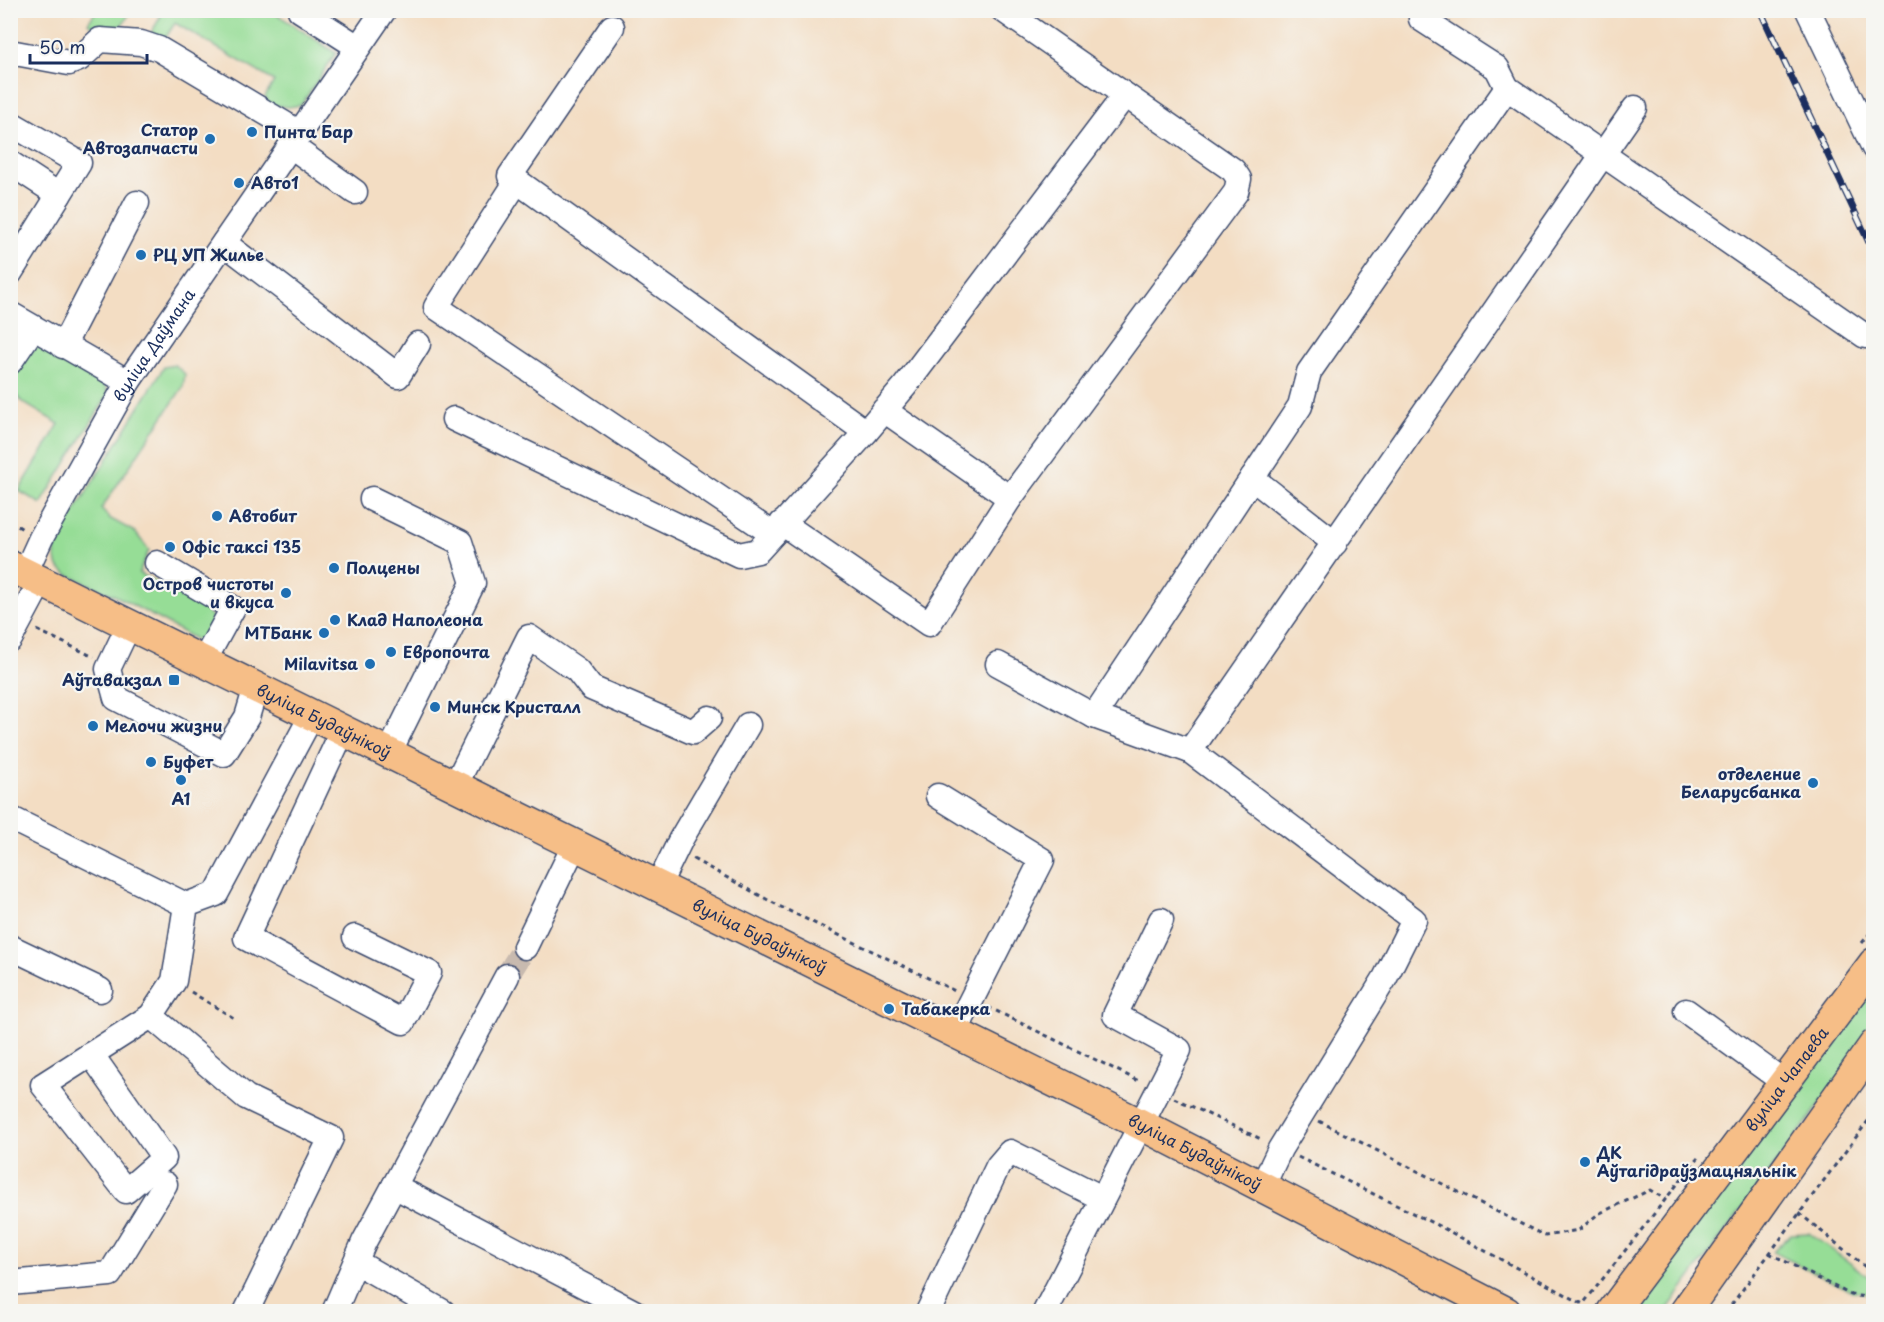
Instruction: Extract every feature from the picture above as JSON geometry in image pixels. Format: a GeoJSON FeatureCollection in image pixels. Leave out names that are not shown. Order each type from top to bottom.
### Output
{"type":"FeatureCollection","features":[{"type":"Feature","properties":{"kind":"main road","name":"вуліца Будаўнікоў"},"geometry":{"type":"LineString","coordinates":[[25,574],[1140,1124],[1506,1311]]}},
{"type":"Feature","properties":{"kind":"main road","name":"вуліца Чапаева"},"geometry":{"type":"LineString","coordinates":[[1612,1311],[1874,963]]}},
{"type":"Feature","properties":{"kind":"main road"},"geometry":{"type":"LineString","coordinates":[[1685,1311],[1874,1045]]}},
{"type":"Feature","properties":{"kind":"street"},"geometry":{"type":"LineString","coordinates":[[300,10],[358,47]]}},
{"type":"Feature","properties":{"kind":"street","name":"вуліца Даўмана"},"geometry":{"type":"LineString","coordinates":[[10,639],[25,574],[41,538],[128,382],[384,10]]}},
{"type":"Feature","properties":{"kind":"street"},"geometry":{"type":"LineString","coordinates":[[517,182],[436,307],[929,624],[1010,498],[1236,192],[1239,179],[1233,170],[1003,10]]}},
{"type":"Feature","properties":{"kind":"street"},"geometry":{"type":"LineString","coordinates":[[1808,10],[1874,148]]}},
{"type":"Feature","properties":{"kind":"street"},"geometry":{"type":"LineString","coordinates":[[1421,19],[1497,68],[1508,88],[1865,336]]}},
{"type":"Feature","properties":{"kind":"street"},"geometry":{"type":"LineString","coordinates":[[612,27],[510,176],[866,432]]}},
{"type":"Feature","properties":{"kind":"street"},"geometry":{"type":"LineString","coordinates":[[10,52],[69,63],[79,59],[100,40],[141,43],[159,49],[296,140],[355,192]]}},
{"type":"Feature","properties":{"kind":"street"},"geometry":{"type":"LineString","coordinates":[[1094,716],[1300,406],[1309,372],[1508,88]]}},
{"type":"Feature","properties":{"kind":"street"},"geometry":{"type":"LineString","coordinates":[[454,419],[739,555],[758,551],[884,410],[1125,95]]}},
{"type":"Feature","properties":{"kind":"street"},"geometry":{"type":"LineString","coordinates":[[1190,751],[1604,156],[1635,108]]}},
{"type":"Feature","properties":{"kind":"street"},"geometry":{"type":"LineString","coordinates":[[10,123],[79,163],[10,273]]}},
{"type":"Feature","properties":{"kind":"street"},"geometry":{"type":"LineString","coordinates":[[10,164],[59,195]]}},
{"type":"Feature","properties":{"kind":"street"},"geometry":{"type":"LineString","coordinates":[[63,346],[137,203]]}},
{"type":"Feature","properties":{"kind":"street"},"geometry":{"type":"LineString","coordinates":[[224,243],[398,376],[418,344]]}},
{"type":"Feature","properties":{"kind":"street"},"geometry":{"type":"LineString","coordinates":[[10,314],[128,382]]}},
{"type":"Feature","properties":{"kind":"street"},"geometry":{"type":"LineString","coordinates":[[10,362],[33,328]]}},
{"type":"Feature","properties":{"kind":"street"},"geometry":{"type":"LineString","coordinates":[[884,410],[1010,498]]}},
{"type":"Feature","properties":{"kind":"street"},"geometry":{"type":"LineString","coordinates":[[1252,478],[1335,543]]}},
{"type":"Feature","properties":{"kind":"street"},"geometry":{"type":"LineString","coordinates":[[372,499],[460,542],[472,583],[389,753]]}},
{"type":"Feature","properties":{"kind":"street"},"geometry":{"type":"LineString","coordinates":[[157,563],[233,608],[204,661]]}},
{"type":"Feature","properties":{"kind":"street"},"geometry":{"type":"LineString","coordinates":[[129,626],[110,665],[116,698],[224,754],[247,717],[256,687]]}},
{"type":"Feature","properties":{"kind":"street"},"geometry":{"type":"LineString","coordinates":[[455,786],[529,637],[577,670],[591,688],[693,732],[709,718]]}},
{"type":"Feature","properties":{"kind":"street"},"geometry":{"type":"LineString","coordinates":[[998,664],[1094,716],[1190,751],[1414,920],[1385,978],[1280,1149],[1262,1187]]}},
{"type":"Feature","properties":{"kind":"street"},"geometry":{"type":"LineString","coordinates":[[10,818],[186,905],[216,894],[312,715]]}},
{"type":"Feature","properties":{"kind":"street"},"geometry":{"type":"LineString","coordinates":[[658,886],[675,850],[748,725]]}},
{"type":"Feature","properties":{"kind":"street"},"geometry":{"type":"LineString","coordinates":[[343,730],[246,939],[403,1022],[429,973],[356,937]]}},
{"type":"Feature","properties":{"kind":"street"},"geometry":{"type":"LineString","coordinates":[[938,796],[1042,860],[954,1034]]}},
{"type":"Feature","properties":{"kind":"street"},"geometry":{"type":"LineString","coordinates":[[525,946],[574,846]]}},
{"type":"Feature","properties":{"kind":"street"},"geometry":{"type":"LineString","coordinates":[[91,1054],[164,1158],[126,1191],[43,1085],[91,1054],[151,1016],[174,981],[186,905]]}},
{"type":"Feature","properties":{"kind":"street"},"geometry":{"type":"LineString","coordinates":[[1045,1311],[1179,1050],[1115,1015],[1161,920]]}},
{"type":"Feature","properties":{"kind":"street"},"geometry":{"type":"LineString","coordinates":[[10,947],[99,990]]}},
{"type":"Feature","properties":{"kind":"street"},"geometry":{"type":"LineString","coordinates":[[334,1311],[394,1186],[507,976]]}},
{"type":"Feature","properties":{"kind":"street"},"geometry":{"type":"LineString","coordinates":[[1686,1011],[1784,1082]]}},
{"type":"Feature","properties":{"kind":"street"},"geometry":{"type":"LineString","coordinates":[[151,1016],[246,1097],[331,1138],[246,1311]]}},
{"type":"Feature","properties":{"kind":"street"},"geometry":{"type":"LineString","coordinates":[[928,1311],[998,1166],[1010,1152],[1102,1198]]}},
{"type":"Feature","properties":{"kind":"street"},"geometry":{"type":"LineString","coordinates":[[10,1283],[110,1274],[165,1184]]}},
{"type":"Feature","properties":{"kind":"street"},"geometry":{"type":"LineString","coordinates":[[394,1186],[634,1311]]}},
{"type":"Feature","properties":{"kind":"street"},"geometry":{"type":"LineString","coordinates":[[356,1262],[443,1311]]}},
{"type":"Feature","properties":{"kind":"path"},"geometry":{"type":"LineString","coordinates":[[10,521],[27,532]]}},
{"type":"Feature","properties":{"kind":"path"},"geometry":{"type":"LineString","coordinates":[[38,631],[110,665]]}},
{"type":"Feature","properties":{"kind":"path"},"geometry":{"type":"LineString","coordinates":[[675,850],[781,907],[1443,1227],[1583,1304]]}},
{"type":"Feature","properties":{"kind":"path"},"geometry":{"type":"LineString","coordinates":[[174,981],[237,1020]]}},
{"type":"Feature","properties":{"kind":"path"},"geometry":{"type":"LineString","coordinates":[[1304,1113],[1545,1236],[1579,1230],[1598,1214],[1650,1190],[1665,1199]]}},
{"type":"Feature","properties":{"kind":"path"},"geometry":{"type":"LineString","coordinates":[[1726,1311],[1874,1113]]}},
{"type":"Feature","properties":{"kind":"path"},"geometry":{"type":"LineString","coordinates":[[1799,1213],[1874,1274]]}},
{"type":"Feature","properties":{"kind":"path"},"geometry":{"type":"LineString","coordinates":[[1768,1253],[1851,1295],[1874,1298]]}},
{"type":"Feature","properties":{"kind":"green space"},"geometry":{"type":"Polygon","coordinates":[[[96,11],[132,11],[115,34],[98,30],[88,23],[96,11]]]}},
{"type":"Feature","properties":{"kind":"green space"},"geometry":{"type":"Polygon","coordinates":[[[158,11],[272,11],[336,53],[301,105],[289,107],[269,105],[265,97],[274,81],[175,23],[166,37],[154,37],[151,33],[161,16],[156,13],[158,11]]]}},
{"type":"Feature","properties":{"kind":"green space"},"geometry":{"type":"Polygon","coordinates":[[[37,347],[44,348],[105,385],[108,395],[41,504],[19,491],[59,424],[22,402],[11,388],[20,365],[37,347]]]}},
{"type":"Feature","properties":{"kind":"green space"},"geometry":{"type":"Polygon","coordinates":[[[175,365],[185,374],[183,387],[101,509],[109,518],[135,532],[149,550],[139,573],[201,604],[214,619],[206,638],[197,640],[118,597],[68,575],[58,567],[55,556],[55,543],[164,367],[175,365]]]}},
{"type":"Feature","properties":{"kind":"green space"},"geometry":{"type":"Polygon","coordinates":[[[1873,980],[1873,1033],[1666,1311],[1623,1312],[1873,980]]]}},
{"type":"Feature","properties":{"kind":"green space"},"geometry":{"type":"Polygon","coordinates":[[[1809,1233],[1873,1280],[1873,1294],[1852,1291],[1773,1252],[1791,1234],[1809,1233]]]}},
{"type":"Feature","properties":{"kind":"tunnel"},"geometry":{"type":"LineString","coordinates":[[507,976],[525,947]]}},
{"type":"Feature","properties":{"kind":"railway"},"geometry":{"type":"LineString","coordinates":[[1760,10],[1874,253]]}},
{"type":"Feature","properties":{"kind":"place","name":"Пинта Бар"},"geometry":{"type":"Point","coordinates":[252,132]}},
{"type":"Feature","properties":{"kind":"place","name":"Статор Автозапчасти"},"geometry":{"type":"Point","coordinates":[210,139]}},
{"type":"Feature","properties":{"kind":"place","name":"Авто1"},"geometry":{"type":"Point","coordinates":[239,183]}},
{"type":"Feature","properties":{"kind":"place","name":"РЦ УП Жилье"},"geometry":{"type":"Point","coordinates":[141,255]}},
{"type":"Feature","properties":{"kind":"place","name":"Автобит"},"geometry":{"type":"Point","coordinates":[217,516]}},
{"type":"Feature","properties":{"kind":"place","name":"Офіс таксі 135"},"geometry":{"type":"Point","coordinates":[170,547]}},
{"type":"Feature","properties":{"kind":"place","name":"Полцены"},"geometry":{"type":"Point","coordinates":[334,568]}},
{"type":"Feature","properties":{"kind":"place","name":"Остров чистоты и вкуса"},"geometry":{"type":"Point","coordinates":[286,593]}},
{"type":"Feature","properties":{"kind":"place","name":"Клад Наполеона"},"geometry":{"type":"Point","coordinates":[335,620]}},
{"type":"Feature","properties":{"kind":"place","name":"МТБанк"},"geometry":{"type":"Point","coordinates":[324,633]}},
{"type":"Feature","properties":{"kind":"place","name":"Европочта"},"geometry":{"type":"Point","coordinates":[391,652]}},
{"type":"Feature","properties":{"kind":"place","name":"Milavitsa"},"geometry":{"type":"Point","coordinates":[370,664]}},
{"type":"Feature","properties":{"kind":"place","name":"Аўтавакзал"},"geometry":{"type":"Point","coordinates":[174,680]}},
{"type":"Feature","properties":{"kind":"place","name":"Минск Кристалл"},"geometry":{"type":"Point","coordinates":[435,707]}},
{"type":"Feature","properties":{"kind":"place","name":"Мелочи жизни"},"geometry":{"type":"Point","coordinates":[93,726]}},
{"type":"Feature","properties":{"kind":"place","name":"Буфет"},"geometry":{"type":"Point","coordinates":[151,762]}},
{"type":"Feature","properties":{"kind":"place","name":"A1"},"geometry":{"type":"Point","coordinates":[181,780]}},
{"type":"Feature","properties":{"kind":"place","name":"отделение Беларусбанка"},"geometry":{"type":"Point","coordinates":[1813,783]}},
{"type":"Feature","properties":{"kind":"place","name":"Табакерка"},"geometry":{"type":"Point","coordinates":[889,1009]}},
{"type":"Feature","properties":{"kind":"place","name":"ДК Аўтагідраўзмацняльнік"},"geometry":{"type":"Point","coordinates":[1585,1162]}}]}
